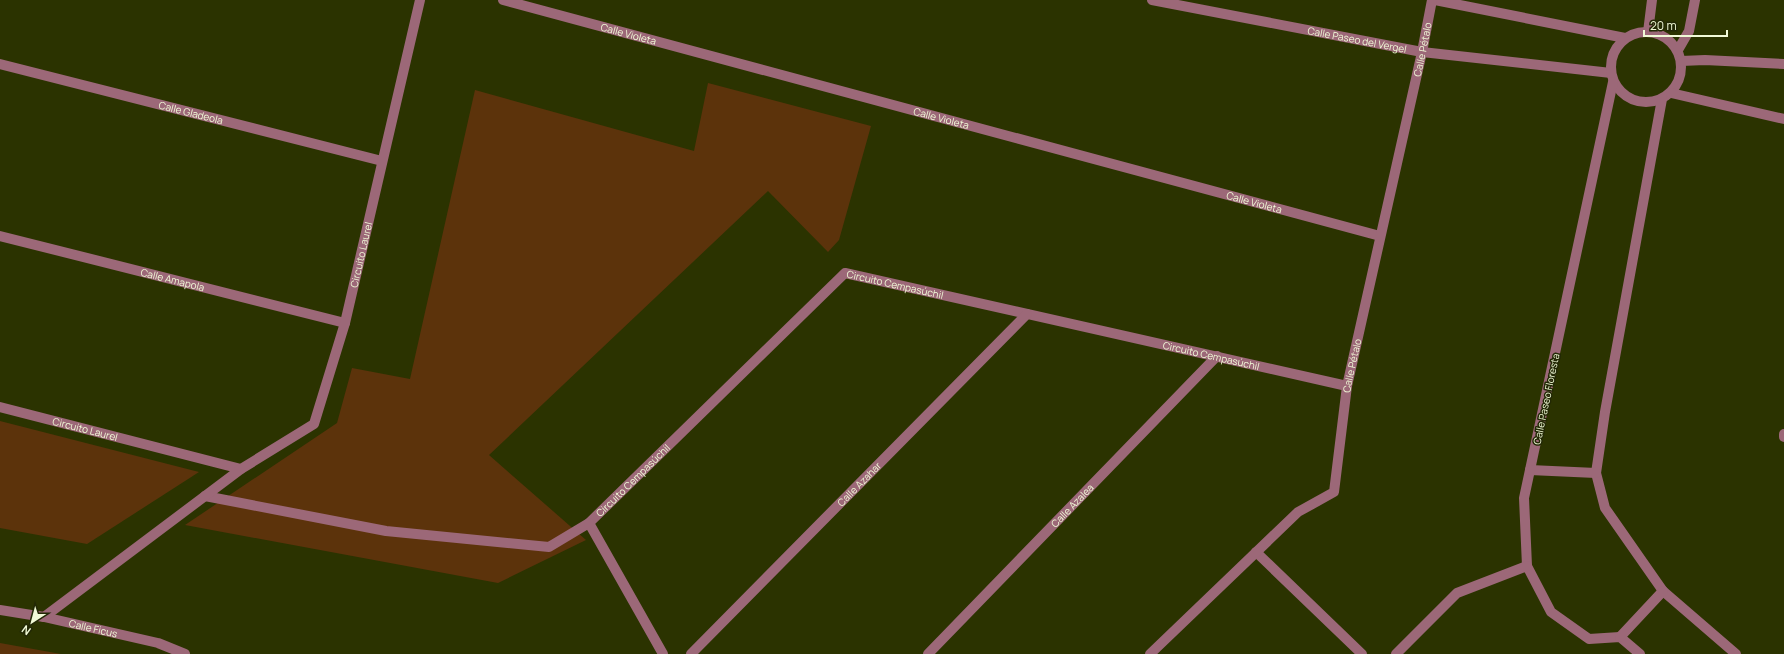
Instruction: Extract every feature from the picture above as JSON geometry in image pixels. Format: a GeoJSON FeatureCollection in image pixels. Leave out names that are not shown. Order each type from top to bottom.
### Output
{"type":"FeatureCollection","features":[{"type":"Feature","properties":{"kind":"street","name":"Circuito Laurel"},"geometry":{"type":"LineString","coordinates":[[44,617],[241,469],[314,424],[345,323],[420,0]]}},
{"type":"Feature","properties":{"kind":"street","name":"Calle Violeta"},"geometry":{"type":"LineString","coordinates":[[503,0],[1380,236]]}},
{"type":"Feature","properties":{"kind":"street","name":"Calle Paseo del Vergel"},"geometry":{"type":"LineString","coordinates":[[1152,0],[1422,52],[1612,78]]}},
{"type":"Feature","properties":{"kind":"street","name":"Calle Pétalo"},"geometry":{"type":"LineString","coordinates":[[1150,654],[1298,512],[1334,492],[1347,386],[1422,52],[1432,0]]}},
{"type":"Feature","properties":{"kind":"street"},"geometry":{"type":"LineString","coordinates":[[1435,0],[1625,38]]}},
{"type":"Feature","properties":{"kind":"street"},"geometry":{"type":"LineString","coordinates":[[1648,32],[1652,0]]}},
{"type":"Feature","properties":{"kind":"street"},"geometry":{"type":"LineString","coordinates":[[1678,50],[1690,31],[1695,0]]}},
{"type":"Feature","properties":{"kind":"street"},"geometry":{"type":"LineString","coordinates":[[1648,32],[1660,34],[1670,41],[1678,50],[1681,61],[1681,73],[1678,84],[1671,93],[1662,99],[1652,102],[1640,102],[1629,99],[1620,92],[1612,78],[1611,58],[1616,47],[1625,38],[1636,33],[1648,32]]}},
{"type":"Feature","properties":{"kind":"street"},"geometry":{"type":"LineString","coordinates":[[1681,61],[1705,60],[1784,64]]}},
{"type":"Feature","properties":{"kind":"street","name":"Calle Gladeola"},"geometry":{"type":"LineString","coordinates":[[0,64],[382,161]]}},
{"type":"Feature","properties":{"kind":"street","name":"Calle Paseo Floresta"},"geometry":{"type":"LineString","coordinates":[[1612,78],[1524,498],[1526,566],[1551,612],[1589,639],[1620,637]]}},
{"type":"Feature","properties":{"kind":"street"},"geometry":{"type":"LineString","coordinates":[[1671,93],[1784,118]]}},
{"type":"Feature","properties":{"kind":"street"},"geometry":{"type":"LineString","coordinates":[[1662,99],[1605,412],[1596,474],[1605,508],[1663,591],[1736,654]]}},
{"type":"Feature","properties":{"kind":"street","name":"Calle Amapola"},"geometry":{"type":"LineString","coordinates":[[0,236],[345,323]]}},
{"type":"Feature","properties":{"kind":"street","name":"Circuito Cempasúchil"},"geometry":{"type":"LineString","coordinates":[[663,654],[590,523],[845,273],[1347,386]]}},
{"type":"Feature","properties":{"kind":"street","name":"Calle Azahar"},"geometry":{"type":"LineString","coordinates":[[691,654],[1027,314]]}},
{"type":"Feature","properties":{"kind":"street","name":"Calle Azalea"},"geometry":{"type":"LineString","coordinates":[[928,654],[1217,356]]}},
{"type":"Feature","properties":{"kind":"street","name":"Circuito Laurel"},"geometry":{"type":"LineString","coordinates":[[0,407],[241,469]]}},
{"type":"Feature","properties":{"kind":"street"},"geometry":{"type":"LineString","coordinates":[[1530,470],[1596,474]]}},
{"type":"Feature","properties":{"kind":"street"},"geometry":{"type":"LineString","coordinates":[[205,496],[386,531],[549,547],[590,523]]}},
{"type":"Feature","properties":{"kind":"street"},"geometry":{"type":"LineString","coordinates":[[1256,552],[1362,654]]}},
{"type":"Feature","properties":{"kind":"street"},"geometry":{"type":"LineString","coordinates":[[1396,654],[1457,594],[1526,566]]}},
{"type":"Feature","properties":{"kind":"street"},"geometry":{"type":"LineString","coordinates":[[1640,654],[1620,637],[1663,591]]}},
{"type":"Feature","properties":{"kind":"street","name":"Calle Ficus"},"geometry":{"type":"LineString","coordinates":[[0,610],[44,617],[158,643],[184,654]]}},
{"type":"Feature","properties":{"kind":"shaded area"},"geometry":{"type":"Polygon","coordinates":[[[708,83],[871,126],[839,240],[828,252],[768,191],[489,455],[586,540],[498,583],[185,525],[337,423],[352,368],[410,379],[475,90],[694,151],[708,83]]]}},
{"type":"Feature","properties":{"kind":"shaded area"},"geometry":{"type":"Polygon","coordinates":[[[0,421],[199,472],[87,544],[0,528],[0,421]]]}},
{"type":"Feature","properties":{"kind":"shaded area"},"geometry":{"type":"Polygon","coordinates":[[[0,643],[61,654],[0,654],[0,643]]]}}]}
